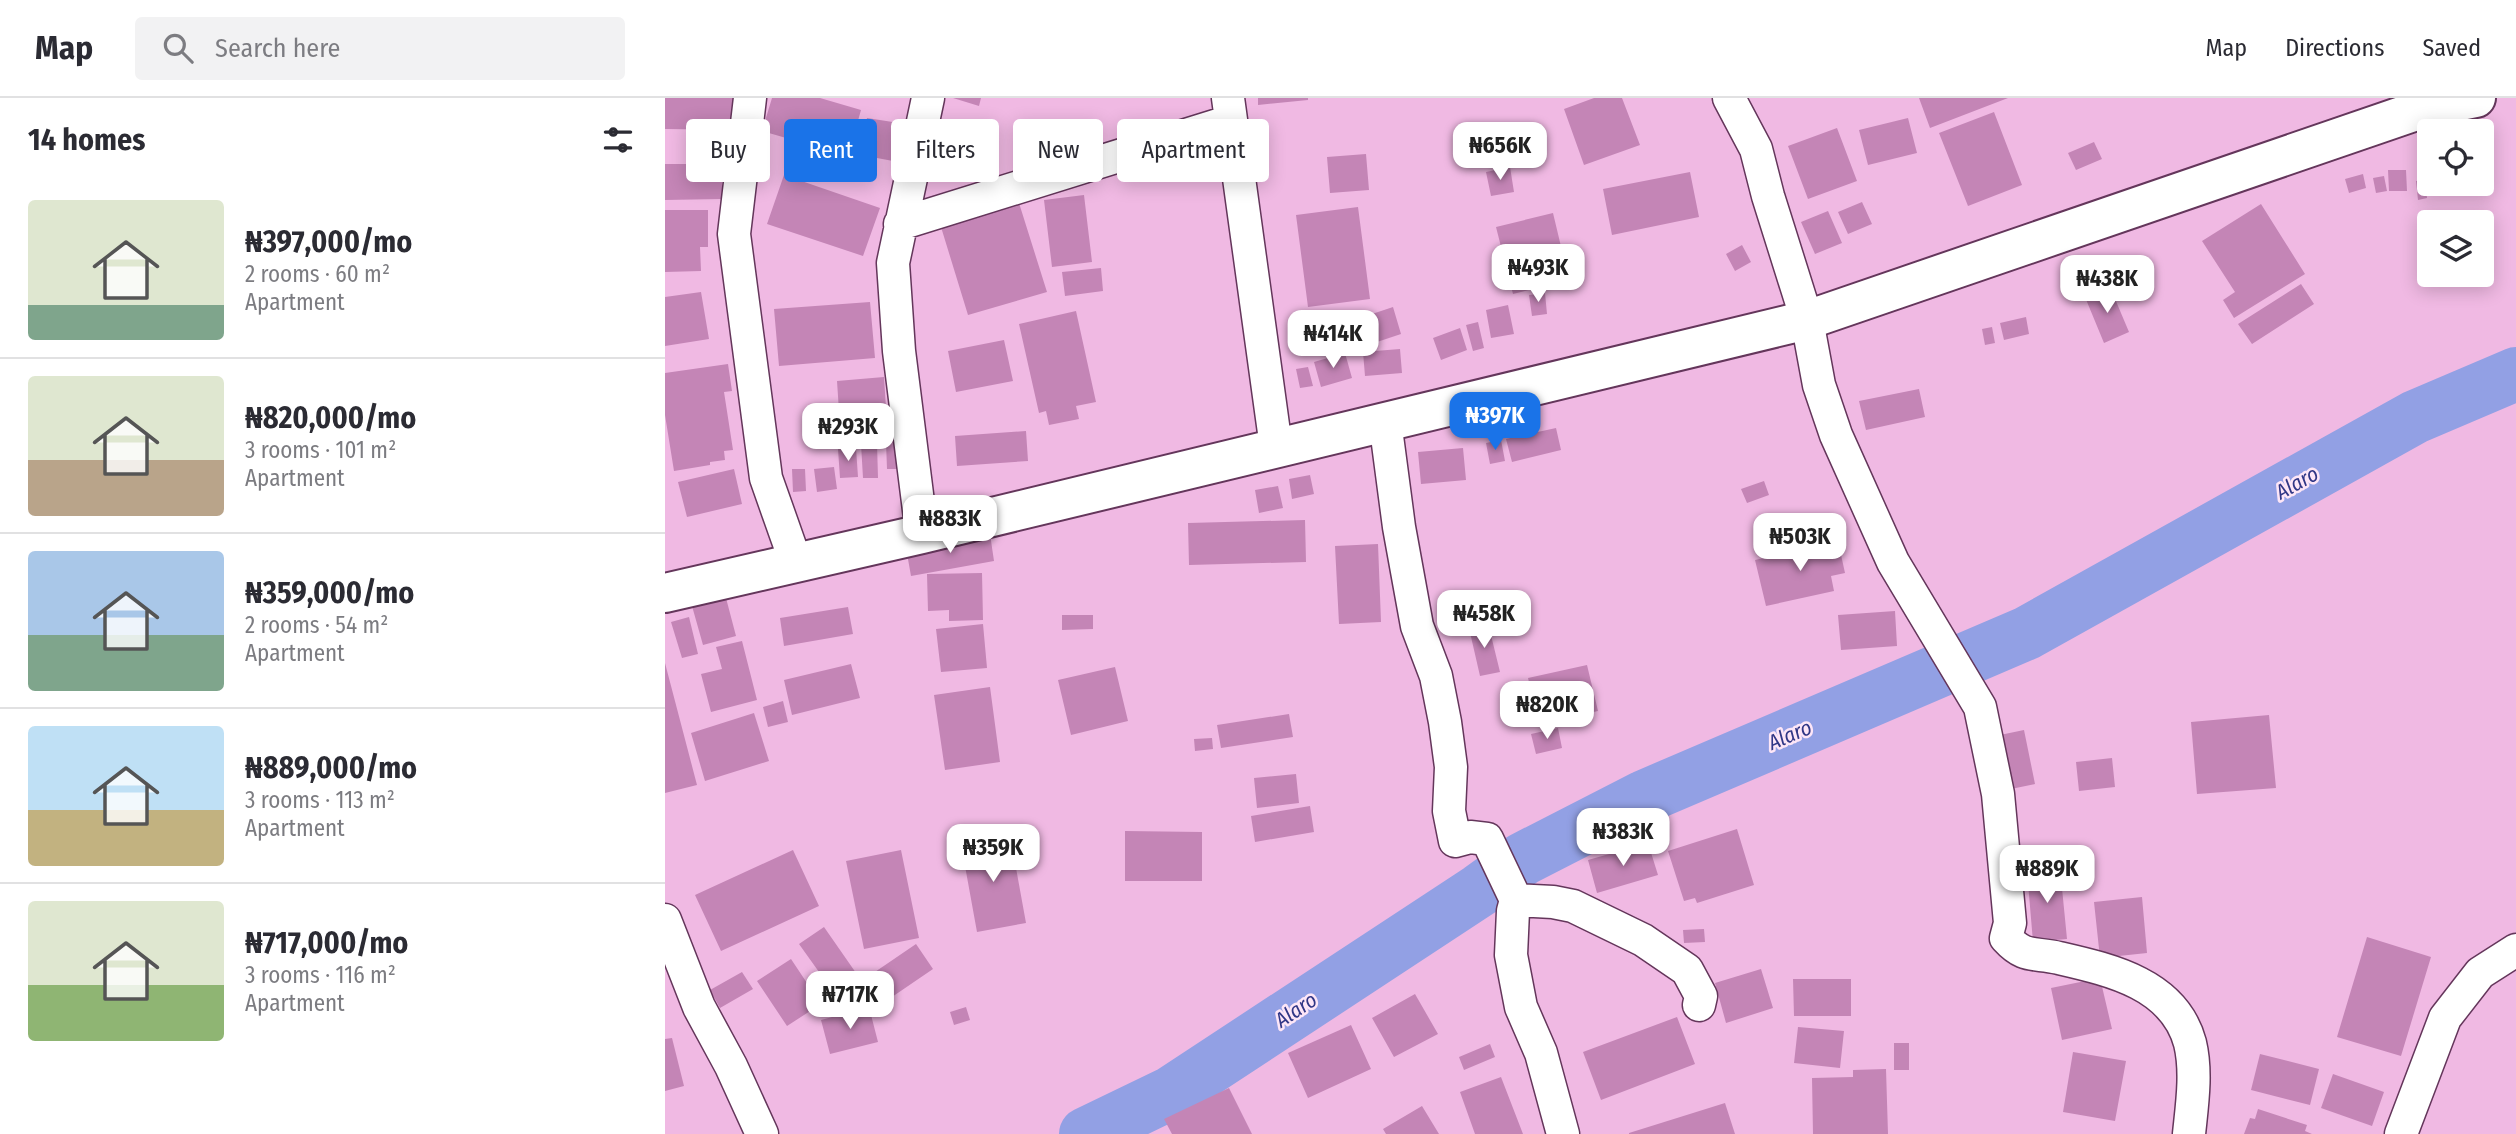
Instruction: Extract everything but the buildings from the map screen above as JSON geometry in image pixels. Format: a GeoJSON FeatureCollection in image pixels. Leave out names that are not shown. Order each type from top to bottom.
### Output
{"type":"FeatureCollection","features":[{"type":"Feature","properties":{"kind":"street"},"geometry":{"type":"LineString","coordinates":[[750,98],[734,234],[766,478],[796,563]]}},
{"type":"Feature","properties":{"kind":"street"},"geometry":{"type":"LineString","coordinates":[[922,534],[899,351],[893,263],[928,98]]}},
{"type":"Feature","properties":{"kind":"street"},"geometry":{"type":"LineString","coordinates":[[1728,98],[1756,149],[1807,320],[1819,385],[1836,435],[1888,550],[1916,603],[1980,707],[1998,793],[2010,923],[2006,938],[2020,952],[2057,957],[2119,975],[2140,982],[2161,997],[2182,1020],[2190,1045],[2193,1082],[2189,1134]]}},
{"type":"Feature","properties":{"kind":"street"},"geometry":{"type":"LineString","coordinates":[[665,593],[922,534],[1807,320],[2426,103],[2476,98]]}},
{"type":"Feature","properties":{"kind":"street"},"geometry":{"type":"LineString","coordinates":[[900,224],[1229,109],[1276,447]]}},
{"type":"Feature","properties":{"kind":"street"},"geometry":{"type":"LineString","coordinates":[[1385,421],[1399,527],[1417,626],[1436,677],[1445,722],[1451,767],[1449,811],[1455,841],[1470,837],[1487,839],[1516,900],[1511,955],[1521,1007],[1541,1053],[1563,1134]]}},
{"type":"Feature","properties":{"kind":"street"},"geometry":{"type":"LineString","coordinates":[[1516,900],[1573,906],[1643,940],[1687,970],[1701,996],[1699,1005]]}},
{"type":"Feature","properties":{"kind":"street"},"geometry":{"type":"LineString","coordinates":[[665,920],[699,1007],[731,1066],[762,1134]]}},
{"type":"Feature","properties":{"kind":"street"},"geometry":{"type":"LineString","coordinates":[[2401,1134],[2445,1018],[2480,973],[2516,950]]}},
{"type":"Feature","properties":{"kind":"waterway","name":"Alaro"},"geometry":{"type":"LineString","coordinates":[[1086,1134],[1171,1093],[1523,859],[1644,797],[2027,633],[2415,417],[2516,374]]}}]}
